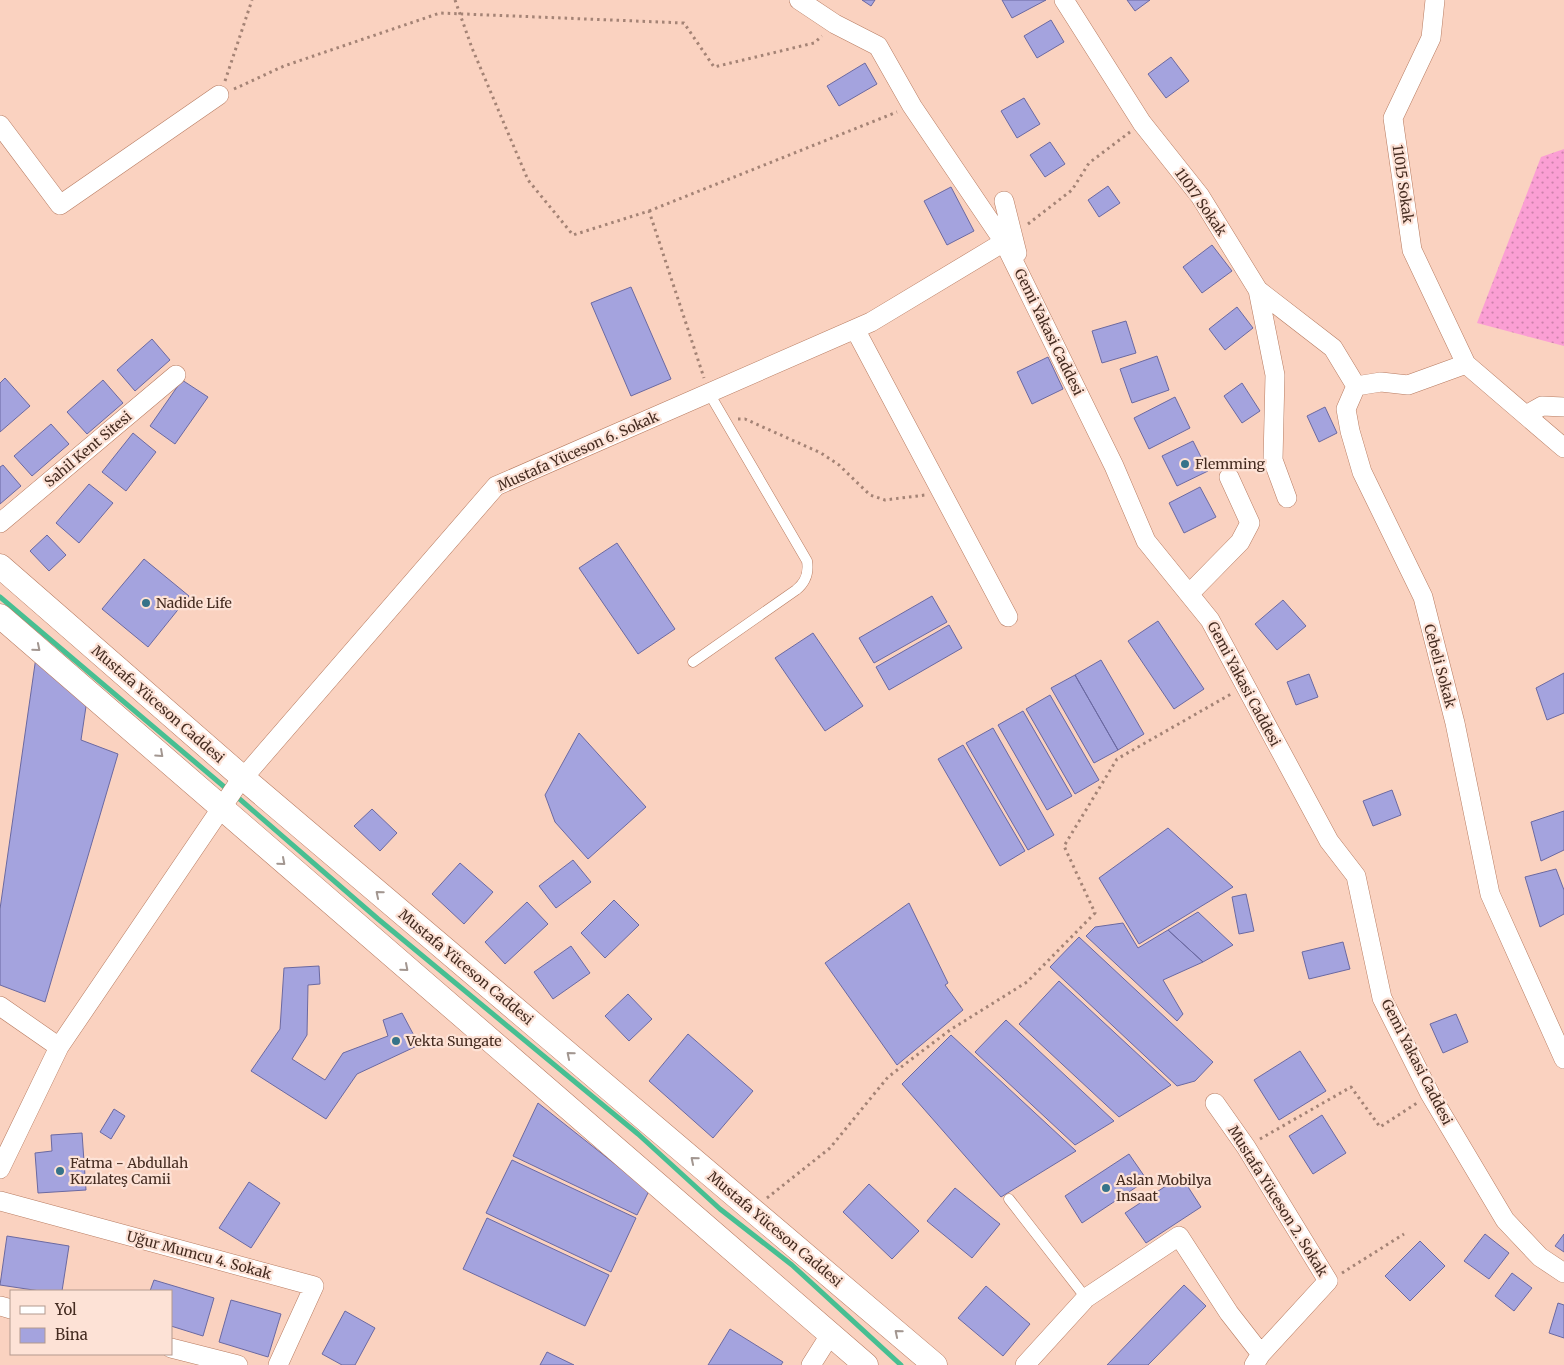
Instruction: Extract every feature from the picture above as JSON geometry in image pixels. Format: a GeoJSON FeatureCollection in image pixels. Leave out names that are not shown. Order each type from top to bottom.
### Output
{"type":"FeatureCollection","features":[{"type":"Feature","properties":{"kind":"street","name":"Gemi Yakasi Caddesi"},"geometry":{"type":"LineString","coordinates":[[799,0],[835,24],[878,46],[912,106],[1008,238],[1015,263],[1114,466],[1146,541],[1210,620],[1329,841],[1356,876],[1382,998],[1430,1094],[1505,1220],[1540,1257],[1564,1273]]}},
{"type":"Feature","properties":{"kind":"street","name":"11017 Sokak"},"geometry":{"type":"LineString","coordinates":[[1064,0],[1142,123],[1200,196],[1258,290],[1333,348],[1356,386]]}},
{"type":"Feature","properties":{"kind":"street","name":"11015 Sokak"},"geometry":{"type":"LineString","coordinates":[[1434,0],[1431,38],[1393,118],[1412,250],[1466,364]]}},
{"type":"Feature","properties":{"kind":"street"},"geometry":{"type":"LineString","coordinates":[[0,126],[60,205],[219,95]]}},
{"type":"Feature","properties":{"kind":"street"},"geometry":{"type":"LineString","coordinates":[[1004,201],[1008,238]]}},
{"type":"Feature","properties":{"kind":"street","name":"Mustafa Yüceson 6. Sokak"},"geometry":{"type":"LineString","coordinates":[[0,1169],[59,1047],[232,792],[496,486],[872,322],[1008,238]]}},
{"type":"Feature","properties":{"kind":"street"},"geometry":{"type":"LineString","coordinates":[[1258,290],[1276,375],[1274,460],[1287,498]]}},
{"type":"Feature","properties":{"kind":"street"},"geometry":{"type":"LineString","coordinates":[[855,329],[1008,617]]}},
{"type":"Feature","properties":{"kind":"street"},"geometry":{"type":"LineString","coordinates":[[1356,386],[1381,382],[1408,385],[1466,364],[1564,448]]}},
{"type":"Feature","properties":{"kind":"street","name":"Sahil Kent Sitesi"},"geometry":{"type":"LineString","coordinates":[[0,523],[176,375]]}},
{"type":"Feature","properties":{"kind":"street","name":"Cebeli Sokak"},"geometry":{"type":"LineString","coordinates":[[1356,386],[1346,408],[1350,431],[1362,472],[1422,597],[1455,724],[1490,894],[1564,1058]]}},
{"type":"Feature","properties":{"kind":"street"},"geometry":{"type":"LineString","coordinates":[[1526,415],[1542,406],[1564,407]]}},
{"type":"Feature","properties":{"kind":"street"},"geometry":{"type":"LineString","coordinates":[[1189,594],[1240,542],[1250,522],[1229,477]]}},
{"type":"Feature","properties":{"kind":"street","name":"Mustafa Yüceson Caddesi"},"geometry":{"type":"LineString","coordinates":[[0,566],[232,792],[830,1335],[866,1365]]}},
{"type":"Feature","properties":{"kind":"street","name":"Mustafa Yüceson Caddesi"},"geometry":{"type":"LineString","coordinates":[[0,616],[138,734],[232,792],[753,1210],[935,1365]]}},
{"type":"Feature","properties":{"kind":"street"},"geometry":{"type":"LineString","coordinates":[[0,1006],[59,1047]]}},
{"type":"Feature","properties":{"kind":"street","name":"Mustafa Yüceson 2. Sokak"},"geometry":{"type":"LineString","coordinates":[[1215,1103],[1246,1147],[1328,1281],[1258,1359]]}},
{"type":"Feature","properties":{"kind":"street","name":"Uğur Mumcu 4. Sokak"},"geometry":{"type":"LineString","coordinates":[[0,1201],[314,1286],[278,1365]]}},
{"type":"Feature","properties":{"kind":"street"},"geometry":{"type":"LineString","coordinates":[[1025,1365],[1086,1298],[1179,1236],[1258,1359]]}},
{"type":"Feature","properties":{"kind":"street"},"geometry":{"type":"LineString","coordinates":[[811,1365],[830,1335]]}},
{"type":"Feature","properties":{"kind":"street"},"geometry":{"type":"LineString","coordinates":[[172,1348],[238,1365]]}},
{"type":"Feature","properties":{"kind":"lane"},"geometry":{"type":"LineString","coordinates":[[693,662],[796,590],[807,574],[807,561],[709,393]]}},
{"type":"Feature","properties":{"kind":"lane"},"geometry":{"type":"LineString","coordinates":[[1009,1199],[1086,1298]]}},
{"type":"Feature","properties":{"kind":"path"},"geometry":{"type":"LineString","coordinates":[[219,95],[252,0]]}},
{"type":"Feature","properties":{"kind":"path"},"geometry":{"type":"LineString","coordinates":[[454,0],[528,180],[573,235],[649,211],[912,106]]}},
{"type":"Feature","properties":{"kind":"path"},"geometry":{"type":"LineString","coordinates":[[219,95],[293,63],[440,13],[684,23],[714,67],[814,43],[835,24]]}},
{"type":"Feature","properties":{"kind":"path"},"geometry":{"type":"LineString","coordinates":[[1008,238],[1072,190],[1089,163],[1142,123]]}},
{"type":"Feature","properties":{"kind":"path"},"geometry":{"type":"LineString","coordinates":[[649,211],[709,393]]}},
{"type":"Feature","properties":{"kind":"path"},"geometry":{"type":"LineString","coordinates":[[725,421],[745,420],[821,453],[839,465],[870,495],[877,498],[885,500],[942,493]]}},
{"type":"Feature","properties":{"kind":"path"},"geometry":{"type":"LineString","coordinates":[[753,1210],[830,1148],[888,1078],[950,1030],[1027,982],[1095,913],[1064,846],[1117,759],[1245,687]]}},
{"type":"Feature","properties":{"kind":"path"},"geometry":{"type":"LineString","coordinates":[[1246,1147],[1351,1087],[1380,1127],[1430,1094]]}},
{"type":"Feature","properties":{"kind":"path"},"geometry":{"type":"LineString","coordinates":[[1328,1281],[1404,1234]]}},
{"type":"Feature","properties":{"kind":"shaded area"},"geometry":{"type":"Polygon","coordinates":[[[1564,149],[1564,346],[1477,323],[1541,157],[1564,149]]]}},
{"type":"Feature","properties":{"kind":"building"},"geometry":{"type":"Polygon","coordinates":[[[862,0],[875,0],[871,6],[862,0]]]}},
{"type":"Feature","properties":{"kind":"building"},"geometry":{"type":"Polygon","coordinates":[[[1002,0],[1046,0],[1012,18],[1002,0]]]}},
{"type":"Feature","properties":{"kind":"building"},"geometry":{"type":"Polygon","coordinates":[[[1127,0],[1150,0],[1135,11],[1127,0]]]}},
{"type":"Feature","properties":{"kind":"building"},"geometry":{"type":"Polygon","coordinates":[[[1051,20],[1064,42],[1037,58],[1024,36],[1051,20]]]}},
{"type":"Feature","properties":{"kind":"building"},"geometry":{"type":"Polygon","coordinates":[[[1171,57],[1189,81],[1166,98],[1148,74],[1171,57]]]}},
{"type":"Feature","properties":{"kind":"building"},"geometry":{"type":"Polygon","coordinates":[[[865,63],[877,84],[839,106],[827,86],[865,63]]]}},
{"type":"Feature","properties":{"kind":"building"},"geometry":{"type":"Polygon","coordinates":[[[1024,98],[1040,124],[1017,138],[1001,111],[1024,98]]]}},
{"type":"Feature","properties":{"kind":"building"},"geometry":{"type":"Polygon","coordinates":[[[1050,142],[1065,164],[1045,177],[1030,155],[1050,142]]]}},
{"type":"Feature","properties":{"kind":"building"},"geometry":{"type":"Polygon","coordinates":[[[1108,186],[1120,203],[1099,217],[1088,200],[1108,186]]]}},
{"type":"Feature","properties":{"kind":"building"},"geometry":{"type":"Polygon","coordinates":[[[951,187],[974,231],[947,245],[924,201],[951,187]]]}},
{"type":"Feature","properties":{"kind":"building"},"geometry":{"type":"Polygon","coordinates":[[[1212,245],[1232,271],[1202,293],[1183,267],[1212,245]]]}},
{"type":"Feature","properties":{"kind":"building"},"geometry":{"type":"Polygon","coordinates":[[[631,287],[671,379],[631,396],[591,303],[631,287]]]}},
{"type":"Feature","properties":{"kind":"building"},"geometry":{"type":"Polygon","coordinates":[[[1237,307],[1253,328],[1225,350],[1209,329],[1237,307]]]}},
{"type":"Feature","properties":{"kind":"building"},"geometry":{"type":"Polygon","coordinates":[[[1126,321],[1136,353],[1102,363],[1092,331],[1126,321]]]}},
{"type":"Feature","properties":{"kind":"building"},"geometry":{"type":"Polygon","coordinates":[[[152,339],[170,360],[135,391],[117,370],[152,339]]]}},
{"type":"Feature","properties":{"kind":"building"},"geometry":{"type":"Polygon","coordinates":[[[1157,356],[1169,390],[1132,403],[1120,369],[1157,356]]]}},
{"type":"Feature","properties":{"kind":"building"},"geometry":{"type":"Polygon","coordinates":[[[1048,357],[1063,389],[1032,404],[1017,372],[1048,357]]]}},
{"type":"Feature","properties":{"kind":"building"},"geometry":{"type":"Polygon","coordinates":[[[5,378],[30,406],[0,432],[0,383],[5,378]]]}},
{"type":"Feature","properties":{"kind":"building"},"geometry":{"type":"Polygon","coordinates":[[[103,380],[123,403],[87,434],[67,412],[103,380]]]}},
{"type":"Feature","properties":{"kind":"building"},"geometry":{"type":"Polygon","coordinates":[[[182,380],[208,397],[175,444],[150,426],[182,380]]]}},
{"type":"Feature","properties":{"kind":"building"},"geometry":{"type":"Polygon","coordinates":[[[1242,383],[1260,411],[1242,423],[1224,396],[1242,383]]]}},
{"type":"Feature","properties":{"kind":"building"},"geometry":{"type":"Polygon","coordinates":[[[1175,397],[1190,428],[1149,449],[1134,418],[1175,397]]]}},
{"type":"Feature","properties":{"kind":"building"},"geometry":{"type":"Polygon","coordinates":[[[1325,407],[1337,433],[1319,442],[1307,416],[1325,407]]]}},
{"type":"Feature","properties":{"kind":"building"},"geometry":{"type":"Polygon","coordinates":[[[51,424],[69,444],[32,476],[14,456],[51,424]]]}},
{"type":"Feature","properties":{"kind":"building"},"geometry":{"type":"Polygon","coordinates":[[[133,433],[156,452],[126,491],[102,472],[133,433]]]}},
{"type":"Feature","properties":{"kind":"building","name":"Flemming"},"geometry":{"type":"Polygon","coordinates":[[[1193,441],[1208,471],[1177,486],[1162,456],[1193,441]]]}},
{"type":"Feature","properties":{"kind":"building"},"geometry":{"type":"Polygon","coordinates":[[[3,465],[21,486],[0,504],[0,467],[3,465]]]}},
{"type":"Feature","properties":{"kind":"building"},"geometry":{"type":"Polygon","coordinates":[[[89,484],[113,503],[79,543],[56,523],[89,484]]]}},
{"type":"Feature","properties":{"kind":"building"},"geometry":{"type":"Polygon","coordinates":[[[1200,487],[1216,517],[1184,533],[1169,503],[1200,487]]]}},
{"type":"Feature","properties":{"kind":"building"},"geometry":{"type":"Polygon","coordinates":[[[47,535],[66,555],[49,571],[30,551],[47,535]]]}},
{"type":"Feature","properties":{"kind":"building"},"geometry":{"type":"Polygon","coordinates":[[[617,543],[675,629],[638,654],[579,568],[617,543]]]}},
{"type":"Feature","properties":{"kind":"building","name":"Nadide Life"},"geometry":{"type":"Polygon","coordinates":[[[144,559],[189,596],[148,647],[102,609],[144,559]]]}},
{"type":"Feature","properties":{"kind":"building"},"geometry":{"type":"Polygon","coordinates":[[[932,596],[947,622],[874,663],[859,638],[932,596]]]}},
{"type":"Feature","properties":{"kind":"building"},"geometry":{"type":"Polygon","coordinates":[[[1283,600],[1306,626],[1277,650],[1255,624],[1283,600]]]}},
{"type":"Feature","properties":{"kind":"building"},"geometry":{"type":"Polygon","coordinates":[[[1158,621],[1204,689],[1174,709],[1128,641],[1158,621]]]}},
{"type":"Feature","properties":{"kind":"building"},"geometry":{"type":"Polygon","coordinates":[[[949,625],[962,648],[889,690],[876,667],[949,625]]]}},
{"type":"Feature","properties":{"kind":"building"},"geometry":{"type":"Polygon","coordinates":[[[813,633],[863,706],[825,731],[775,658],[813,633]]]}},
{"type":"Feature","properties":{"kind":"building"},"geometry":{"type":"Polygon","coordinates":[[[36,657],[88,693],[81,740],[118,754],[45,1002],[0,985],[0,909],[36,657]]]}},
{"type":"Feature","properties":{"kind":"building"},"geometry":{"type":"Polygon","coordinates":[[[1101,660],[1144,734],[1118,750],[1075,675],[1101,660]]]}},
{"type":"Feature","properties":{"kind":"building"},"geometry":{"type":"Polygon","coordinates":[[[1564,673],[1564,713],[1547,720],[1536,688],[1564,673]]]}},
{"type":"Feature","properties":{"kind":"building"},"geometry":{"type":"Polygon","coordinates":[[[1309,674],[1318,697],[1296,705],[1287,682],[1309,674]]]}},
{"type":"Feature","properties":{"kind":"building"},"geometry":{"type":"Polygon","coordinates":[[[1075,675],[1118,750],[1094,763],[1051,688],[1075,675]]]}},
{"type":"Feature","properties":{"kind":"building"},"geometry":{"type":"Polygon","coordinates":[[[1050,695],[1099,780],[1075,794],[1026,709],[1050,695]]]}},
{"type":"Feature","properties":{"kind":"building"},"geometry":{"type":"Polygon","coordinates":[[[1023,711],[1072,796],[1047,810],[998,725],[1023,711]]]}},
{"type":"Feature","properties":{"kind":"building"},"geometry":{"type":"Polygon","coordinates":[[[993,728],[1054,835],[1028,850],[966,743],[993,728]]]}},
{"type":"Feature","properties":{"kind":"building"},"geometry":{"type":"Polygon","coordinates":[[[579,733],[646,807],[588,859],[555,822],[545,795],[579,733]]]}},
{"type":"Feature","properties":{"kind":"building"},"geometry":{"type":"Polygon","coordinates":[[[963,745],[1025,851],[1000,866],[938,759],[963,745]]]}},
{"type":"Feature","properties":{"kind":"building"},"geometry":{"type":"Polygon","coordinates":[[[1392,790],[1401,815],[1373,826],[1363,801],[1392,790]]]}},
{"type":"Feature","properties":{"kind":"building"},"geometry":{"type":"Polygon","coordinates":[[[372,809],[397,833],[380,851],[354,826],[372,809]]]}},
{"type":"Feature","properties":{"kind":"building"},"geometry":{"type":"Polygon","coordinates":[[[1564,811],[1564,850],[1541,861],[1531,822],[1564,811]]]}},
{"type":"Feature","properties":{"kind":"building"},"geometry":{"type":"Polygon","coordinates":[[[1168,828],[1233,887],[1139,944],[1099,878],[1168,828]]]}},
{"type":"Feature","properties":{"kind":"building"},"geometry":{"type":"Polygon","coordinates":[[[573,860],[591,882],[556,908],[539,886],[573,860]]]}},
{"type":"Feature","properties":{"kind":"building"},"geometry":{"type":"Polygon","coordinates":[[[460,863],[493,892],[464,924],[432,894],[460,863]]]}},
{"type":"Feature","properties":{"kind":"building"},"geometry":{"type":"Polygon","coordinates":[[[1556,869],[1564,890],[1564,914],[1540,927],[1525,877],[1556,869]]]}},
{"type":"Feature","properties":{"kind":"building"},"geometry":{"type":"Polygon","coordinates":[[[1246,894],[1254,931],[1239,934],[1232,897],[1246,894]]]}},
{"type":"Feature","properties":{"kind":"building"},"geometry":{"type":"Polygon","coordinates":[[[614,900],[639,925],[605,958],[581,933],[614,900]]]}},
{"type":"Feature","properties":{"kind":"building"},"geometry":{"type":"Polygon","coordinates":[[[527,902],[548,924],[505,964],[485,942],[527,902]]]}},
{"type":"Feature","properties":{"kind":"building"},"geometry":{"type":"Polygon","coordinates":[[[909,903],[948,983],[945,985],[963,1010],[897,1065],[825,963],[909,903]]]}},
{"type":"Feature","properties":{"kind":"building"},"geometry":{"type":"Polygon","coordinates":[[[1198,912],[1233,945],[1203,962],[1168,930],[1198,912]]]}},
{"type":"Feature","properties":{"kind":"building"},"geometry":{"type":"Polygon","coordinates":[[[1123,923],[1138,948],[1168,930],[1203,962],[1163,980],[1183,1014],[1177,1021],[1086,936],[1095,927],[1123,923]]]}},
{"type":"Feature","properties":{"kind":"building"},"geometry":{"type":"Polygon","coordinates":[[[1079,937],[1213,1062],[1195,1081],[1177,1086],[1050,967],[1079,937]]]}},
{"type":"Feature","properties":{"kind":"building"},"geometry":{"type":"Polygon","coordinates":[[[1343,942],[1350,969],[1309,979],[1302,952],[1343,942]]]}},
{"type":"Feature","properties":{"kind":"building"},"geometry":{"type":"Polygon","coordinates":[[[571,946],[590,973],[553,999],[534,972],[571,946]]]}},
{"type":"Feature","properties":{"kind":"building","name":"Vekta Sungate"},"geometry":{"type":"Polygon","coordinates":[[[319,966],[320,984],[308,985],[307,1035],[292,1059],[325,1080],[343,1053],[388,1036],[383,1020],[402,1013],[419,1045],[357,1074],[326,1119],[251,1071],[280,1029],[284,968],[319,966]]]}},
{"type":"Feature","properties":{"kind":"building"},"geometry":{"type":"Polygon","coordinates":[[[1059,981],[1171,1085],[1119,1117],[1019,1024],[1059,981]]]}},
{"type":"Feature","properties":{"kind":"building"},"geometry":{"type":"Polygon","coordinates":[[[628,994],[652,1019],[629,1041],[605,1016],[628,994]]]}},
{"type":"Feature","properties":{"kind":"building"},"geometry":{"type":"Polygon","coordinates":[[[1456,1014],[1468,1042],[1443,1053],[1430,1024],[1456,1014]]]}},
{"type":"Feature","properties":{"kind":"building"},"geometry":{"type":"Polygon","coordinates":[[[1006,1020],[1114,1121],[1075,1145],[975,1052],[1006,1020]]]}},
{"type":"Feature","properties":{"kind":"building"},"geometry":{"type":"Polygon","coordinates":[[[688,1034],[753,1091],[713,1138],[649,1081],[688,1034]]]}},
{"type":"Feature","properties":{"kind":"building"},"geometry":{"type":"Polygon","coordinates":[[[951,1035],[1076,1151],[1001,1197],[902,1084],[951,1035]]]}},
{"type":"Feature","properties":{"kind":"building"},"geometry":{"type":"Polygon","coordinates":[[[1300,1051],[1326,1091],[1279,1120],[1254,1080],[1300,1051]]]}},
{"type":"Feature","properties":{"kind":"building"},"geometry":{"type":"Polygon","coordinates":[[[538,1103],[649,1191],[637,1215],[513,1156],[538,1103]]]}},
{"type":"Feature","properties":{"kind":"building"},"geometry":{"type":"Polygon","coordinates":[[[114,1109],[125,1116],[111,1139],[100,1132],[114,1109]]]}},
{"type":"Feature","properties":{"kind":"building"},"geometry":{"type":"Polygon","coordinates":[[[1322,1115],[1346,1153],[1313,1174],[1289,1136],[1322,1115]]]}},
{"type":"Feature","properties":{"kind":"building","name":"Fatma - Abdullah Kızılateş Camii"},"geometry":{"type":"Polygon","coordinates":[[[82,1133],[86,1190],[38,1193],[35,1153],[52,1151],[51,1135],[82,1133]]]}},
{"type":"Feature","properties":{"kind":"building","name":"Aslan Mobilya Insaat"},"geometry":{"type":"Polygon","coordinates":[[[1129,1154],[1147,1180],[1082,1223],[1065,1196],[1129,1154]]]}},
{"type":"Feature","properties":{"kind":"building"},"geometry":{"type":"Polygon","coordinates":[[[512,1160],[636,1218],[611,1272],[486,1213],[512,1160]]]}},
{"type":"Feature","properties":{"kind":"building"},"geometry":{"type":"Polygon","coordinates":[[[1181,1176],[1201,1207],[1146,1243],[1125,1213],[1181,1176]]]}},
{"type":"Feature","properties":{"kind":"building"},"geometry":{"type":"Polygon","coordinates":[[[249,1182],[280,1203],[251,1248],[219,1228],[249,1182]]]}},
{"type":"Feature","properties":{"kind":"building"},"geometry":{"type":"Polygon","coordinates":[[[869,1184],[919,1231],[892,1259],[843,1212],[869,1184]]]}},
{"type":"Feature","properties":{"kind":"building"},"geometry":{"type":"Polygon","coordinates":[[[955,1188],[1000,1224],[972,1258],[927,1221],[955,1188]]]}},
{"type":"Feature","properties":{"kind":"building"},"geometry":{"type":"Polygon","coordinates":[[[487,1218],[609,1275],[585,1326],[463,1269],[487,1218]]]}},
{"type":"Feature","properties":{"kind":"building"},"geometry":{"type":"Polygon","coordinates":[[[1485,1234],[1509,1253],[1489,1279],[1464,1261],[1485,1234]]]}},
{"type":"Feature","properties":{"kind":"building"},"geometry":{"type":"Polygon","coordinates":[[[1564,1234],[1564,1252],[1555,1246],[1564,1234]]]}},
{"type":"Feature","properties":{"kind":"building"},"geometry":{"type":"Polygon","coordinates":[[[7,1236],[69,1246],[62,1290],[33,1290],[0,1285],[7,1236]]]}},
{"type":"Feature","properties":{"kind":"building"},"geometry":{"type":"Polygon","coordinates":[[[1420,1241],[1445,1266],[1410,1301],[1385,1276],[1420,1241]]]}},
{"type":"Feature","properties":{"kind":"building"},"geometry":{"type":"Polygon","coordinates":[[[1512,1273],[1532,1288],[1514,1311],[1495,1296],[1512,1273]]]}},
{"type":"Feature","properties":{"kind":"building"},"geometry":{"type":"Polygon","coordinates":[[[154,1280],[214,1298],[203,1336],[172,1326],[172,1290],[150,1290],[154,1280]]]}},
{"type":"Feature","properties":{"kind":"building"},"geometry":{"type":"Polygon","coordinates":[[[1184,1285],[1206,1306],[1148,1365],[1107,1365],[1184,1285]]]}},
{"type":"Feature","properties":{"kind":"building"},"geometry":{"type":"Polygon","coordinates":[[[986,1286],[1030,1324],[1003,1356],[958,1318],[986,1286]]]}},
{"type":"Feature","properties":{"kind":"building"},"geometry":{"type":"Polygon","coordinates":[[[231,1300],[281,1314],[268,1357],[219,1342],[231,1300]]]}},
{"type":"Feature","properties":{"kind":"building"},"geometry":{"type":"Polygon","coordinates":[[[1558,1303],[1564,1305],[1564,1338],[1549,1333],[1558,1303]]]}},
{"type":"Feature","properties":{"kind":"building"},"geometry":{"type":"Polygon","coordinates":[[[345,1311],[375,1328],[355,1365],[342,1365],[322,1354],[345,1311]]]}},
{"type":"Feature","properties":{"kind":"building"},"geometry":{"type":"Polygon","coordinates":[[[730,1329],[783,1362],[781,1365],[708,1365],[730,1329]]]}},
{"type":"Feature","properties":{"kind":"building"},"geometry":{"type":"Polygon","coordinates":[[[547,1352],[574,1365],[540,1365],[547,1352]]]}},
{"type":"Feature","properties":{"kind":"waterway"},"geometry":{"type":"LineString","coordinates":[[0,597],[228,790]]}},
{"type":"Feature","properties":{"kind":"waterway"},"geometry":{"type":"LineString","coordinates":[[235,795],[378,919],[638,1134],[720,1209],[792,1265],[901,1365]]}},
{"type":"Feature","properties":{"kind":"place","name":"Flemming"},"geometry":{"type":"Point","coordinates":[1185,464]}},
{"type":"Feature","properties":{"kind":"place","name":"Nadide Life"},"geometry":{"type":"Point","coordinates":[146,603]}},
{"type":"Feature","properties":{"kind":"place","name":"Vekta Sungate"},"geometry":{"type":"Point","coordinates":[396,1041]}},
{"type":"Feature","properties":{"kind":"place","name":"Fatma - Abdullah Kızılateş Camii"},"geometry":{"type":"Point","coordinates":[60,1171]}},
{"type":"Feature","properties":{"kind":"place","name":"Aslan Mobilya Insaat"},"geometry":{"type":"Point","coordinates":[1106,1188]}}]}
